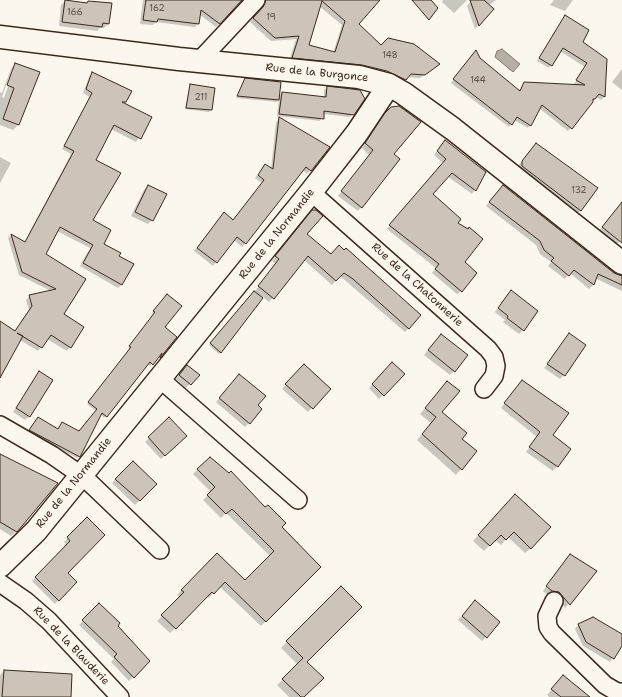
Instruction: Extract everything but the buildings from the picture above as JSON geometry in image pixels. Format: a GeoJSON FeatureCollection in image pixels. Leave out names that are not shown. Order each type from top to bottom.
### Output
{"type":"FeatureCollection","features":[{"type":"Feature","properties":{"kind":"street"},"geometry":{"type":"LineString","coordinates":[[199,61],[256,0]]}},
{"type":"Feature","properties":{"kind":"street","name":"Rue de la Burgonce"},"geometry":{"type":"LineString","coordinates":[[0,37],[199,61],[359,77],[389,85],[403,93],[453,129],[622,263]]}},
{"type":"Feature","properties":{"kind":"street","name":"Rue de la Normandie"},"geometry":{"type":"LineString","coordinates":[[0,566],[36,531],[311,192],[357,133],[389,85]]}},
{"type":"Feature","properties":{"kind":"street","name":"Rue de la Chatonnerie"},"geometry":{"type":"LineString","coordinates":[[311,192],[488,349],[494,357],[496,366],[494,376],[484,390]]}},
{"type":"Feature","properties":{"kind":"street"},"geometry":{"type":"LineString","coordinates":[[159,378],[298,500]]}},
{"type":"Feature","properties":{"kind":"street"},"geometry":{"type":"LineString","coordinates":[[0,425],[52,455],[80,476],[160,550]]}},
{"type":"Feature","properties":{"kind":"street","name":"Rue de la Blauderie"},"geometry":{"type":"LineString","coordinates":[[0,584],[26,601],[49,621],[120,697]]}},
{"type":"Feature","properties":{"kind":"street"},"geometry":{"type":"LineString","coordinates":[[554,601],[547,616],[548,627],[552,633],[605,685],[617,692],[622,692]]}},
{"type":"Feature","properties":{"kind":"shaded area"},"geometry":{"type":"Polygon","coordinates":[[[502,49],[520,64],[513,72],[495,57],[497,51],[502,49]]]}}]}
